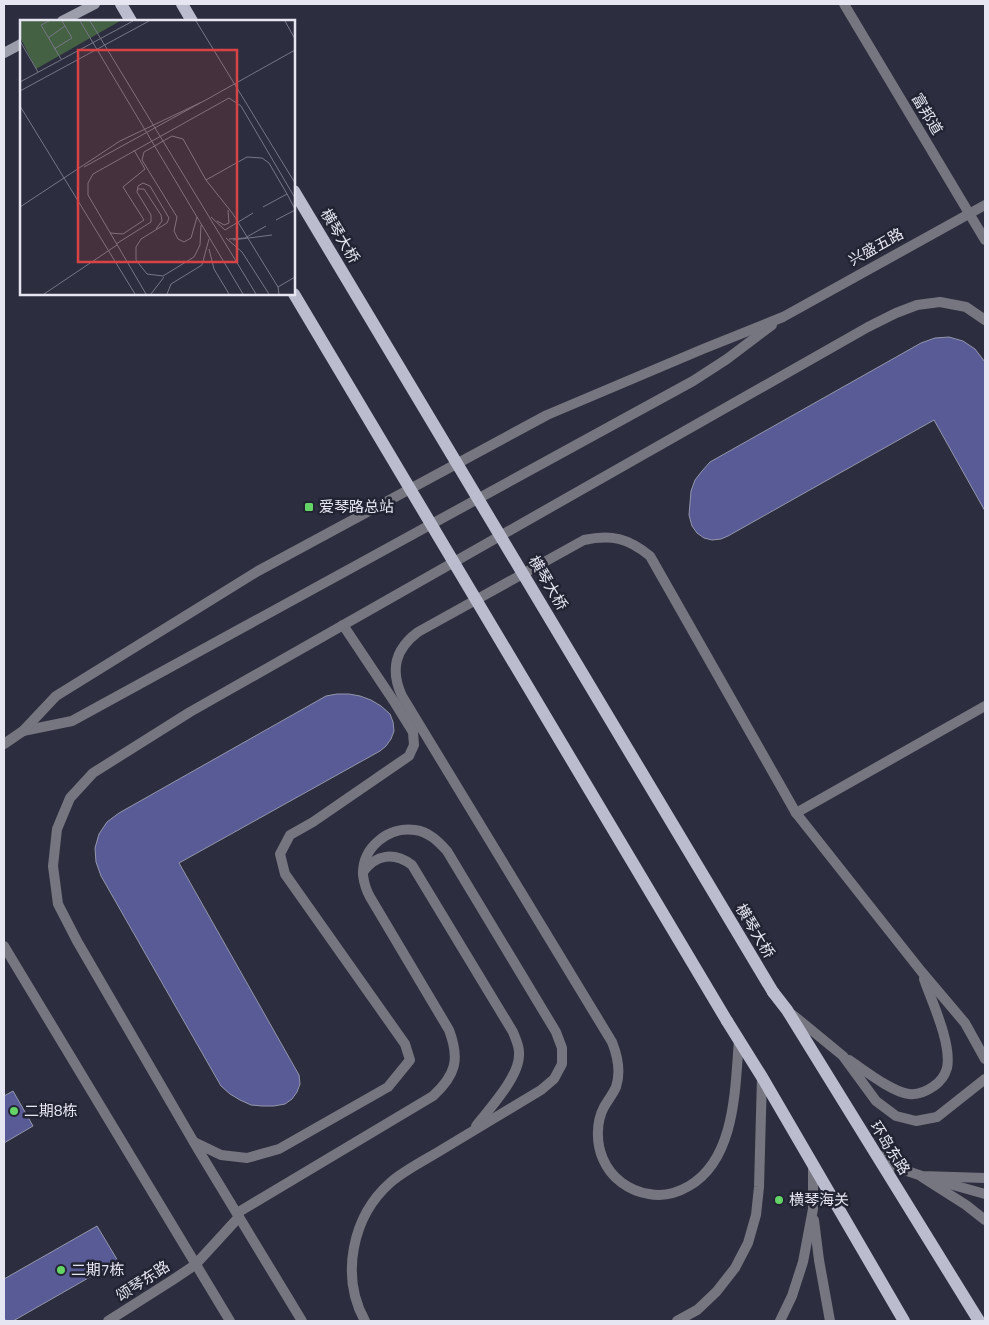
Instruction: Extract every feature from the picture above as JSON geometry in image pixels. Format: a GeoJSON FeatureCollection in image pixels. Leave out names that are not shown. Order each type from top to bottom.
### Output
{"type":"FeatureCollection","features":[{"type":"Feature","properties":{"kind":"main road"},"geometry":{"type":"LineString","coordinates":[[64,20],[95,4]]}},
{"type":"Feature","properties":{"kind":"main road"},"geometry":{"type":"LineString","coordinates":[[121,4],[130,20]]}},
{"type":"Feature","properties":{"kind":"main road"},"geometry":{"type":"LineString","coordinates":[[182,4],[191,20]]}},
{"type":"Feature","properties":{"kind":"main road"},"geometry":{"type":"LineString","coordinates":[[4,53],[20,45]]}},
{"type":"Feature","properties":{"kind":"main road","name":"横琴大桥"},"geometry":{"type":"LineString","coordinates":[[295,193],[773,992]]}},
{"type":"Feature","properties":{"kind":"main road"},"geometry":{"type":"LineString","coordinates":[[295,295],[762,1077],[904,1321]]}},
{"type":"Feature","properties":{"kind":"main road","name":"环岛东路"},"geometry":{"type":"LineString","coordinates":[[773,992],[787,1010],[979,1321]]}},
{"type":"Feature","properties":{"kind":"street","name":"富邦道"},"geometry":{"type":"LineString","coordinates":[[844,4],[985,240]]}},
{"type":"Feature","properties":{"kind":"street","name":"兴盛五路"},"geometry":{"type":"LineString","coordinates":[[782,317],[985,204]]}},
{"type":"Feature","properties":{"kind":"street"},"geometry":{"type":"LineString","coordinates":[[302,1321],[194,1142],[58,904],[53,866],[57,828],[70,798],[93,774],[190,712],[896,313],[917,305],[940,302],[966,307],[985,320]]}},
{"type":"Feature","properties":{"kind":"street"},"geometry":{"type":"LineString","coordinates":[[4,744],[23,731],[56,696],[258,571],[547,416],[782,317]]}},
{"type":"Feature","properties":{"kind":"street"},"geometry":{"type":"LineString","coordinates":[[23,731],[72,721],[693,380],[727,359],[782,317]]}},
{"type":"Feature","properties":{"kind":"street"},"geometry":{"type":"LineString","coordinates":[[739,1040],[732,1114],[728,1130],[714,1161],[704,1174],[682,1190],[670,1194],[656,1195],[642,1193],[630,1188],[609,1171],[599,1146],[598,1133],[602,1113],[616,1087],[618,1076],[616,1053],[612,1042],[402,696],[398,686],[396,676],[398,655],[403,646],[414,635],[584,540],[598,537],[626,540],[650,556],[796,813],[965,1023],[985,1059]]}},
{"type":"Feature","properties":{"kind":"street"},"geometry":{"type":"LineString","coordinates":[[194,1142],[221,1155],[247,1158],[279,1149],[388,1087],[410,1060],[404,1044],[285,874],[280,854],[290,835],[313,822],[409,756],[414,745],[413,732],[343,625]]}},
{"type":"Feature","properties":{"kind":"street"},"geometry":{"type":"LineString","coordinates":[[796,813],[985,706]]}},
{"type":"Feature","properties":{"kind":"street"},"geometry":{"type":"LineString","coordinates":[[363,873],[365,860],[371,849],[379,840],[390,833],[416,830],[428,834],[438,841],[447,851],[556,1032],[562,1048],[562,1064],[554,1080],[541,1090],[414,1166],[391,1182],[372,1202],[359,1227],[352,1254],[352,1282],[359,1310],[365,1321]]}},
{"type":"Feature","properties":{"kind":"street"},"geometry":{"type":"LineString","coordinates":[[363,873],[368,865],[385,857],[395,857],[412,865],[518,1043],[520,1054],[514,1076],[473,1131]]}},
{"type":"Feature","properties":{"kind":"street","name":"颂琴东路"},"geometry":{"type":"LineString","coordinates":[[108,1321],[195,1265],[238,1215],[433,1096],[444,1086],[452,1073],[456,1059],[455,1044],[450,1030],[370,897],[365,886],[363,873]]}},
{"type":"Feature","properties":{"kind":"street"},"geometry":{"type":"LineString","coordinates":[[4,946],[230,1321]]}},
{"type":"Feature","properties":{"kind":"street"},"geometry":{"type":"LineString","coordinates":[[787,1010],[843,1056],[894,1089],[910,1094],[926,1092],[939,1082],[947,1068],[948,1052],[944,1035],[921,970]]}},
{"type":"Feature","properties":{"kind":"street"},"geometry":{"type":"LineString","coordinates":[[843,1056],[876,1101],[896,1116],[916,1121],[937,1117],[985,1079]]}},
{"type":"Feature","properties":{"kind":"street"},"geometry":{"type":"LineString","coordinates":[[677,1321],[697,1310],[718,1290],[735,1268],[748,1243],[756,1215],[759,1187],[762,1077]]}},
{"type":"Feature","properties":{"kind":"street"},"geometry":{"type":"LineString","coordinates":[[873,1152],[898,1168],[985,1194]]}},
{"type":"Feature","properties":{"kind":"street"},"geometry":{"type":"LineString","coordinates":[[813,1164],[813,1209],[819,1260],[830,1321]]}},
{"type":"Feature","properties":{"kind":"street"},"geometry":{"type":"LineString","coordinates":[[922,1176],[985,1178]]}},
{"type":"Feature","properties":{"kind":"street"},"geometry":{"type":"LineString","coordinates":[[922,1176],[985,1220]]}},
{"type":"Feature","properties":{"kind":"street"},"geometry":{"type":"LineString","coordinates":[[780,1321],[792,1296],[803,1262],[813,1209]]}},
{"type":"Feature","properties":{"kind":"building"},"geometry":{"type":"Polygon","coordinates":[[[949,337],[963,341],[975,349],[985,362],[985,511],[934,420],[728,536],[712,540],[704,538],[697,533],[692,526],[689,515],[691,491],[695,480],[710,462],[921,343],[935,338],[949,337]]]}},
{"type":"Feature","properties":{"kind":"building"},"geometry":{"type":"Polygon","coordinates":[[[349,694],[371,700],[390,714],[394,731],[386,746],[179,863],[299,1075],[300,1084],[297,1092],[285,1104],[274,1106],[251,1105],[230,1094],[221,1086],[101,876],[96,862],[95,848],[99,834],[107,822],[119,813],[326,696],[349,694]]]}},
{"type":"Feature","properties":{"kind":"building","name":"二期8栋"},"geometry":{"type":"Polygon","coordinates":[[[13,1091],[33,1126],[4,1143],[4,1096],[13,1091]]]}},
{"type":"Feature","properties":{"kind":"building","name":"二期7栋"},"geometry":{"type":"Polygon","coordinates":[[[97,1226],[118,1261],[13,1321],[6,1321],[4,1318],[4,1279],[97,1226]]]}},
{"type":"Feature","properties":{"kind":"place","name":"爱琴路总站"},"geometry":{"type":"Point","coordinates":[309,507]}},
{"type":"Feature","properties":{"kind":"place","name":"二期8栋"},"geometry":{"type":"Point","coordinates":[14,1111]}},
{"type":"Feature","properties":{"kind":"place","name":"横琴海关"},"geometry":{"type":"Point","coordinates":[779,1200]}},
{"type":"Feature","properties":{"kind":"place","name":"二期7栋"},"geometry":{"type":"Point","coordinates":[61,1270]}}]}
